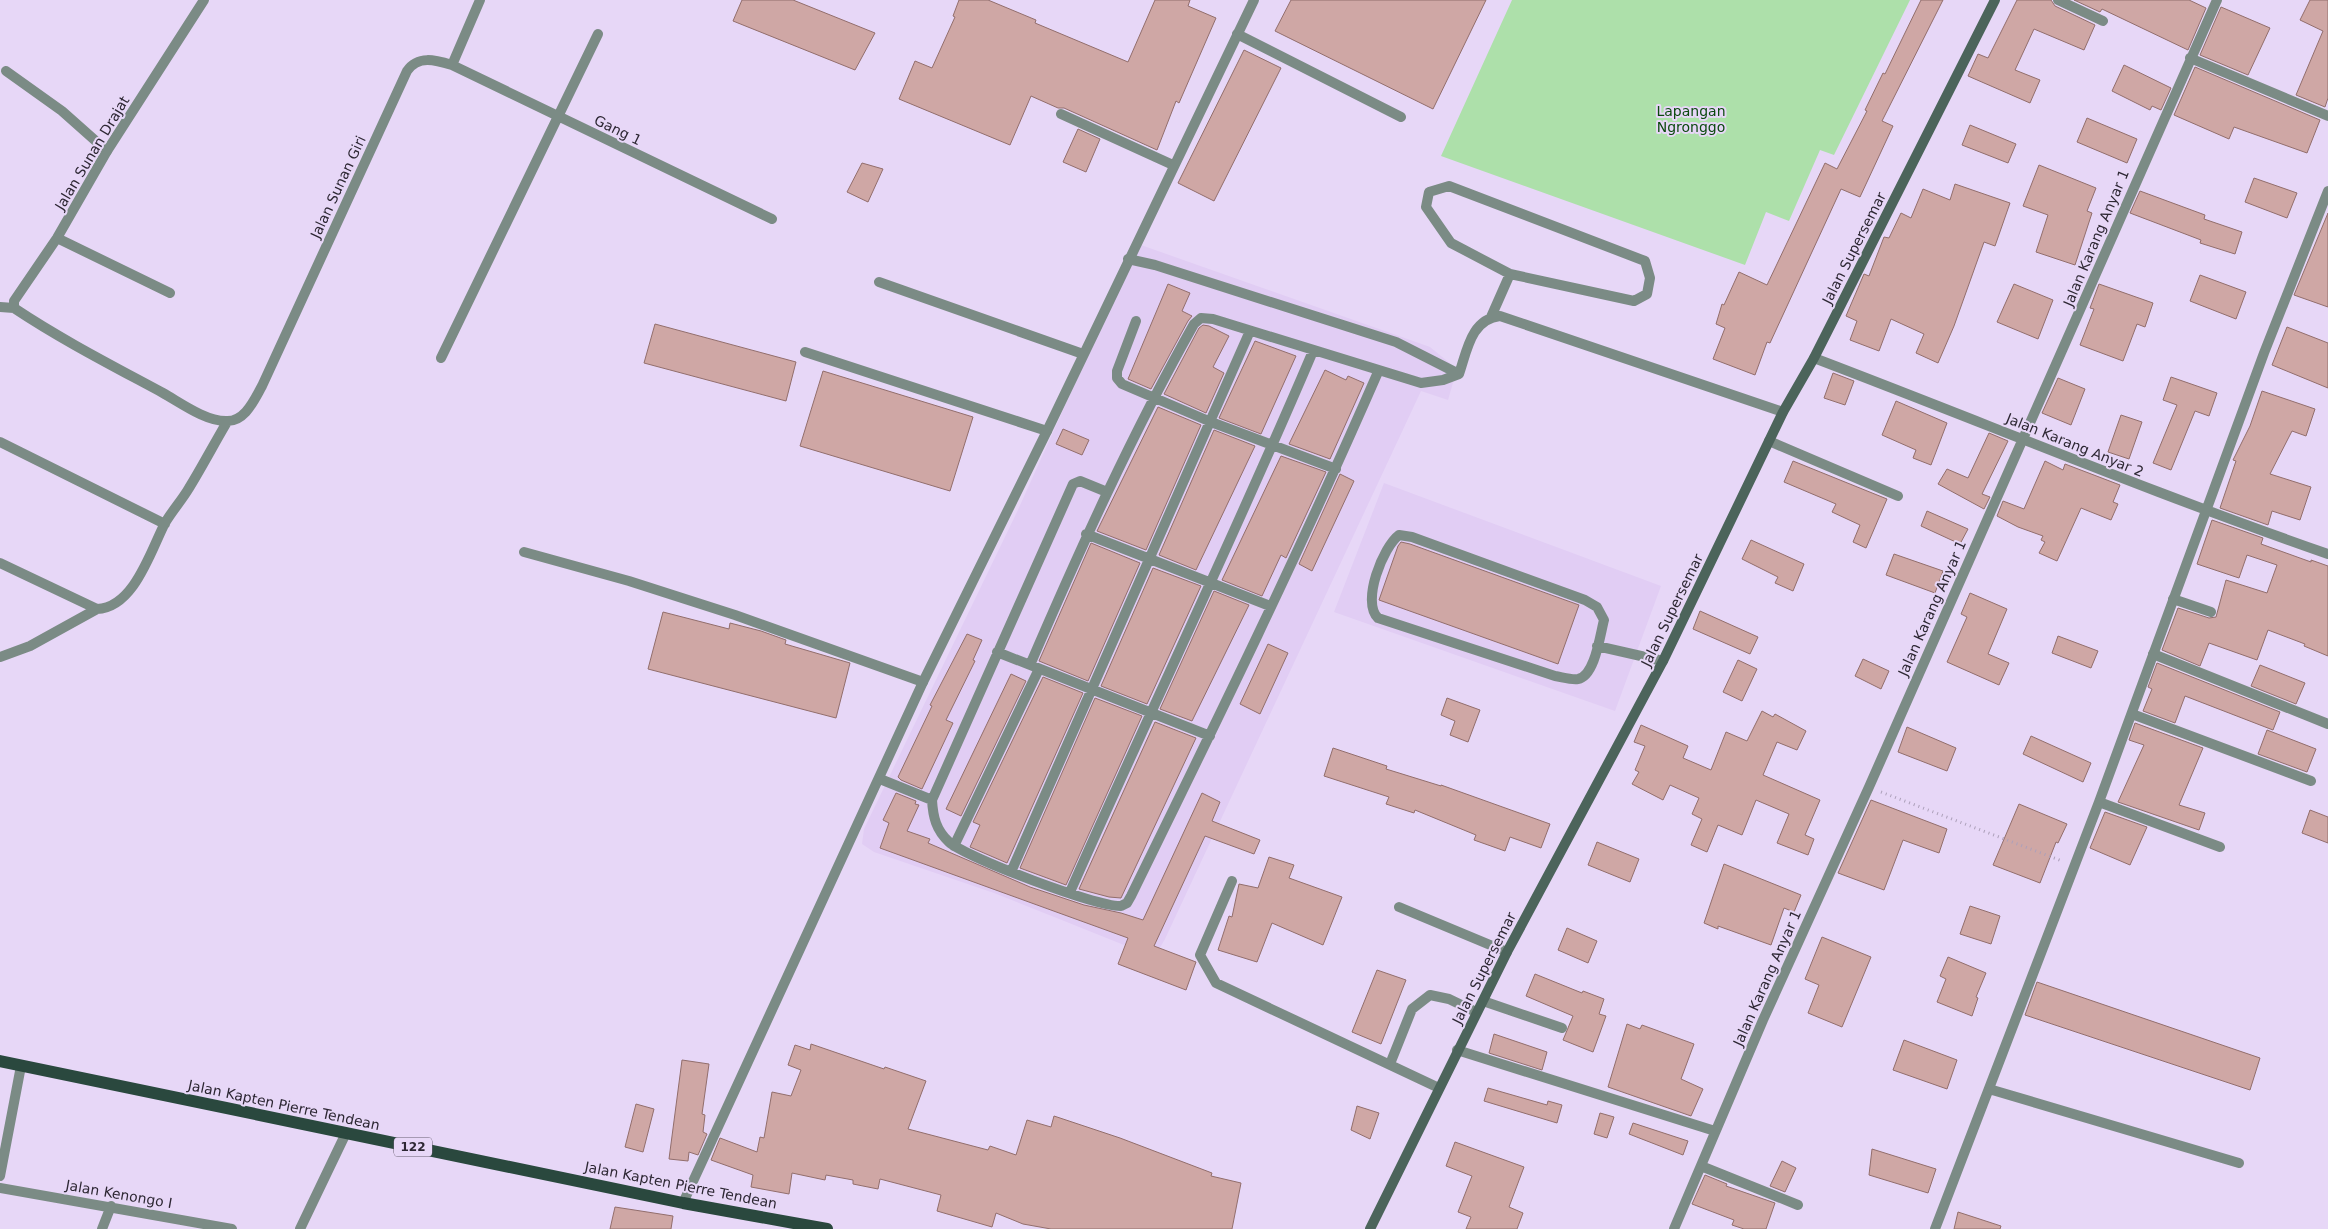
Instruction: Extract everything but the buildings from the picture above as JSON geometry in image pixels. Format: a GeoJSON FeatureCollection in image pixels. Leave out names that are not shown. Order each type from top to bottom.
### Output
{"type":"FeatureCollection","features":[{"type":"Feature","properties":{"kind":"main road","name":"Jalan Supersemar"},"geometry":{"type":"LineString","coordinates":[[1370,1229],[1476,1012],[1663,661],[1783,412],[1814,358],[1995,0]]}},
{"type":"Feature","properties":{"kind":"main road","name":"Jalan Kapten Pierre Tendean"},"geometry":{"type":"LineString","coordinates":[[0,1062],[683,1203],[769,1223],[827,1229]]}},
{"type":"Feature","properties":{"kind":"street","name":"Jalan Sunan Drajat"},"geometry":{"type":"LineString","coordinates":[[14,308],[14,302],[57,238],[107,151],[204,0]]}},
{"type":"Feature","properties":{"kind":"street"},"geometry":{"type":"LineString","coordinates":[[452,64],[480,0]]}},
{"type":"Feature","properties":{"kind":"street"},"geometry":{"type":"LineString","coordinates":[[683,1203],[880,779],[923,682],[1047,431],[1173,165],[1254,0]]}},
{"type":"Feature","properties":{"kind":"street"},"geometry":{"type":"LineString","coordinates":[[2058,0],[2103,21]]}},
{"type":"Feature","properties":{"kind":"street","name":"Jalan Karang Anyar 1"},"geometry":{"type":"LineString","coordinates":[[1674,1229],[1763,1020],[1869,787],[2217,0]]}},
{"type":"Feature","properties":{"kind":"street"},"geometry":{"type":"LineString","coordinates":[[441,358],[598,34]]}},
{"type":"Feature","properties":{"kind":"street"},"geometry":{"type":"LineString","coordinates":[[1238,34],[1401,117]]}},
{"type":"Feature","properties":{"kind":"street"},"geometry":{"type":"LineString","coordinates":[[2190,58],[2328,116]]}},
{"type":"Feature","properties":{"kind":"street","name":"Jalan Sunan Giri"},"geometry":{"type":"LineString","coordinates":[[227,422],[238,418],[250,407],[262,386],[412,63],[422,60],[434,60],[452,64]]}},
{"type":"Feature","properties":{"kind":"street","name":"Gang 1"},"geometry":{"type":"LineString","coordinates":[[452,64],[772,219]]}},
{"type":"Feature","properties":{"kind":"street"},"geometry":{"type":"LineString","coordinates":[[6,71],[62,111],[107,151]]}},
{"type":"Feature","properties":{"kind":"street"},"geometry":{"type":"LineString","coordinates":[[1061,114],[1173,165]]}},
{"type":"Feature","properties":{"kind":"street"},"geometry":{"type":"LineString","coordinates":[[1449,186],[1645,261],[1650,278],[1647,294],[1634,301],[1510,274],[1451,243],[1426,207],[1429,192],[1449,186]]}},
{"type":"Feature","properties":{"kind":"street"},"geometry":{"type":"LineString","coordinates":[[1935,1229],[2099,802],[2264,353],[2328,191]]}},
{"type":"Feature","properties":{"kind":"street"},"geometry":{"type":"LineString","coordinates":[[57,238],[170,293]]}},
{"type":"Feature","properties":{"kind":"street"},"geometry":{"type":"LineString","coordinates":[[1128,259],[1396,342],[1458,374]]}},
{"type":"Feature","properties":{"kind":"street"},"geometry":{"type":"LineString","coordinates":[[1491,317],[1510,274]]}},
{"type":"Feature","properties":{"kind":"street"},"geometry":{"type":"LineString","coordinates":[[879,282],[1083,354]]}},
{"type":"Feature","properties":{"kind":"street"},"geometry":{"type":"LineString","coordinates":[[0,307],[14,308],[90,355],[206,416],[227,422],[189,488],[165,524],[149,561],[128,593],[107,609],[97,609],[0,563]]}},
{"type":"Feature","properties":{"kind":"street"},"geometry":{"type":"LineString","coordinates":[[954,846],[1035,667],[1086,534],[1153,397],[1194,324],[1201,318],[1213,319],[1378,372],[1420,383],[1443,380],[1458,374],[1474,332],[1482,322],[1491,317],[1500,316],[1783,412]]}},
{"type":"Feature","properties":{"kind":"street"},"geometry":{"type":"LineString","coordinates":[[1136,321],[1120,359],[1117,378],[1122,384],[1211,422],[1336,469]]}},
{"type":"Feature","properties":{"kind":"street"},"geometry":{"type":"LineString","coordinates":[[1011,872],[1250,331]]}},
{"type":"Feature","properties":{"kind":"street"},"geometry":{"type":"LineString","coordinates":[[1070,892],[1209,582],[1273,445],[1313,351]]}},
{"type":"Feature","properties":{"kind":"street"},"geometry":{"type":"LineString","coordinates":[[805,352],[1047,431]]}},
{"type":"Feature","properties":{"kind":"street","name":"Jalan Karang Anyar 2"},"geometry":{"type":"LineString","coordinates":[[1814,358],[2024,438],[2206,512],[2328,554]]}},
{"type":"Feature","properties":{"kind":"street"},"geometry":{"type":"LineString","coordinates":[[1108,492],[1080,481],[1073,484],[932,800],[935,824],[954,846],[970,855],[1011,872],[1117,906],[1127,903],[1210,736],[1336,469],[1378,372]]}},
{"type":"Feature","properties":{"kind":"street"},"geometry":{"type":"LineString","coordinates":[[1769,441],[1898,496]]}},
{"type":"Feature","properties":{"kind":"street"},"geometry":{"type":"LineString","coordinates":[[0,442],[165,524]]}},
{"type":"Feature","properties":{"kind":"street"},"geometry":{"type":"LineString","coordinates":[[1086,534],[1270,606]]}},
{"type":"Feature","properties":{"kind":"street"},"geometry":{"type":"LineString","coordinates":[[1398,535],[1412,537],[1586,600],[1597,607],[1604,620],[1597,646],[1590,671],[1584,677],[1577,680],[1555,676],[1378,618],[1374,614],[1371,602],[1374,580],[1394,538],[1398,535]]}},
{"type":"Feature","properties":{"kind":"street"},"geometry":{"type":"LineString","coordinates":[[524,552],[629,581],[735,615],[923,682]]}},
{"type":"Feature","properties":{"kind":"street"},"geometry":{"type":"LineString","coordinates":[[2174,599],[2211,612]]}},
{"type":"Feature","properties":{"kind":"street"},"geometry":{"type":"LineString","coordinates":[[0,657],[30,646],[97,609]]}},
{"type":"Feature","properties":{"kind":"street"},"geometry":{"type":"LineString","coordinates":[[1597,646],[1663,661]]}},
{"type":"Feature","properties":{"kind":"street"},"geometry":{"type":"LineString","coordinates":[[997,652],[1210,736]]}},
{"type":"Feature","properties":{"kind":"street"},"geometry":{"type":"LineString","coordinates":[[2153,654],[2328,724]]}},
{"type":"Feature","properties":{"kind":"street"},"geometry":{"type":"LineString","coordinates":[[2132,714],[2311,781]]}},
{"type":"Feature","properties":{"kind":"street"},"geometry":{"type":"LineString","coordinates":[[880,779],[932,800]]}},
{"type":"Feature","properties":{"kind":"street"},"geometry":{"type":"LineString","coordinates":[[2099,802],[2220,847]]}},
{"type":"Feature","properties":{"kind":"street"},"geometry":{"type":"LineString","coordinates":[[1232,881],[1200,955],[1216,983],[1439,1088]]}},
{"type":"Feature","properties":{"kind":"street"},"geometry":{"type":"LineString","coordinates":[[1399,907],[1507,952]]}},
{"type":"Feature","properties":{"kind":"street"},"geometry":{"type":"LineString","coordinates":[[1390,1064],[1412,1009],[1430,995],[1449,999],[1476,1012]]}},
{"type":"Feature","properties":{"kind":"street"},"geometry":{"type":"LineString","coordinates":[[1483,1001],[1562,1028]]}},
{"type":"Feature","properties":{"kind":"street"},"geometry":{"type":"LineString","coordinates":[[1457,1050],[1715,1131]]}},
{"type":"Feature","properties":{"kind":"street"},"geometry":{"type":"LineString","coordinates":[[0,1176],[21,1066]]}},
{"type":"Feature","properties":{"kind":"street"},"geometry":{"type":"LineString","coordinates":[[1989,1089],[2239,1163]]}},
{"type":"Feature","properties":{"kind":"street"},"geometry":{"type":"LineString","coordinates":[[300,1229],[346,1133]]}},
{"type":"Feature","properties":{"kind":"street"},"geometry":{"type":"LineString","coordinates":[[1701,1166],[1798,1205]]}},
{"type":"Feature","properties":{"kind":"street","name":"Jalan Kenongo I"},"geometry":{"type":"LineString","coordinates":[[0,1188],[112,1206],[203,1226],[232,1229]]}},
{"type":"Feature","properties":{"kind":"street"},"geometry":{"type":"LineString","coordinates":[[102,1229],[112,1206]]}},
{"type":"Feature","properties":{"kind":"path"},"geometry":{"type":"LineString","coordinates":[[1869,787],[2074,866]]}},
{"type":"Feature","properties":{"kind":"shaded area"},"geometry":{"type":"Polygon","coordinates":[[[1138,244],[1430,347],[1457,369],[1448,400],[1421,391],[1165,939],[1158,951],[1149,955],[994,893],[874,852],[862,844],[864,829],[1017,512],[1138,244]]]}},
{"type":"Feature","properties":{"kind":"shaded area"},"geometry":{"type":"Polygon","coordinates":[[[1384,483],[1661,586],[1615,711],[1334,612],[1384,483]]]}},
{"type":"Feature","properties":{"kind":"green space","name":"Lapangan Ngronggo"},"geometry":{"type":"Polygon","coordinates":[[[1512,0],[1910,0],[1834,155],[1820,150],[1789,221],[1766,212],[1745,265],[1441,156],[1512,0]]]}}]}
